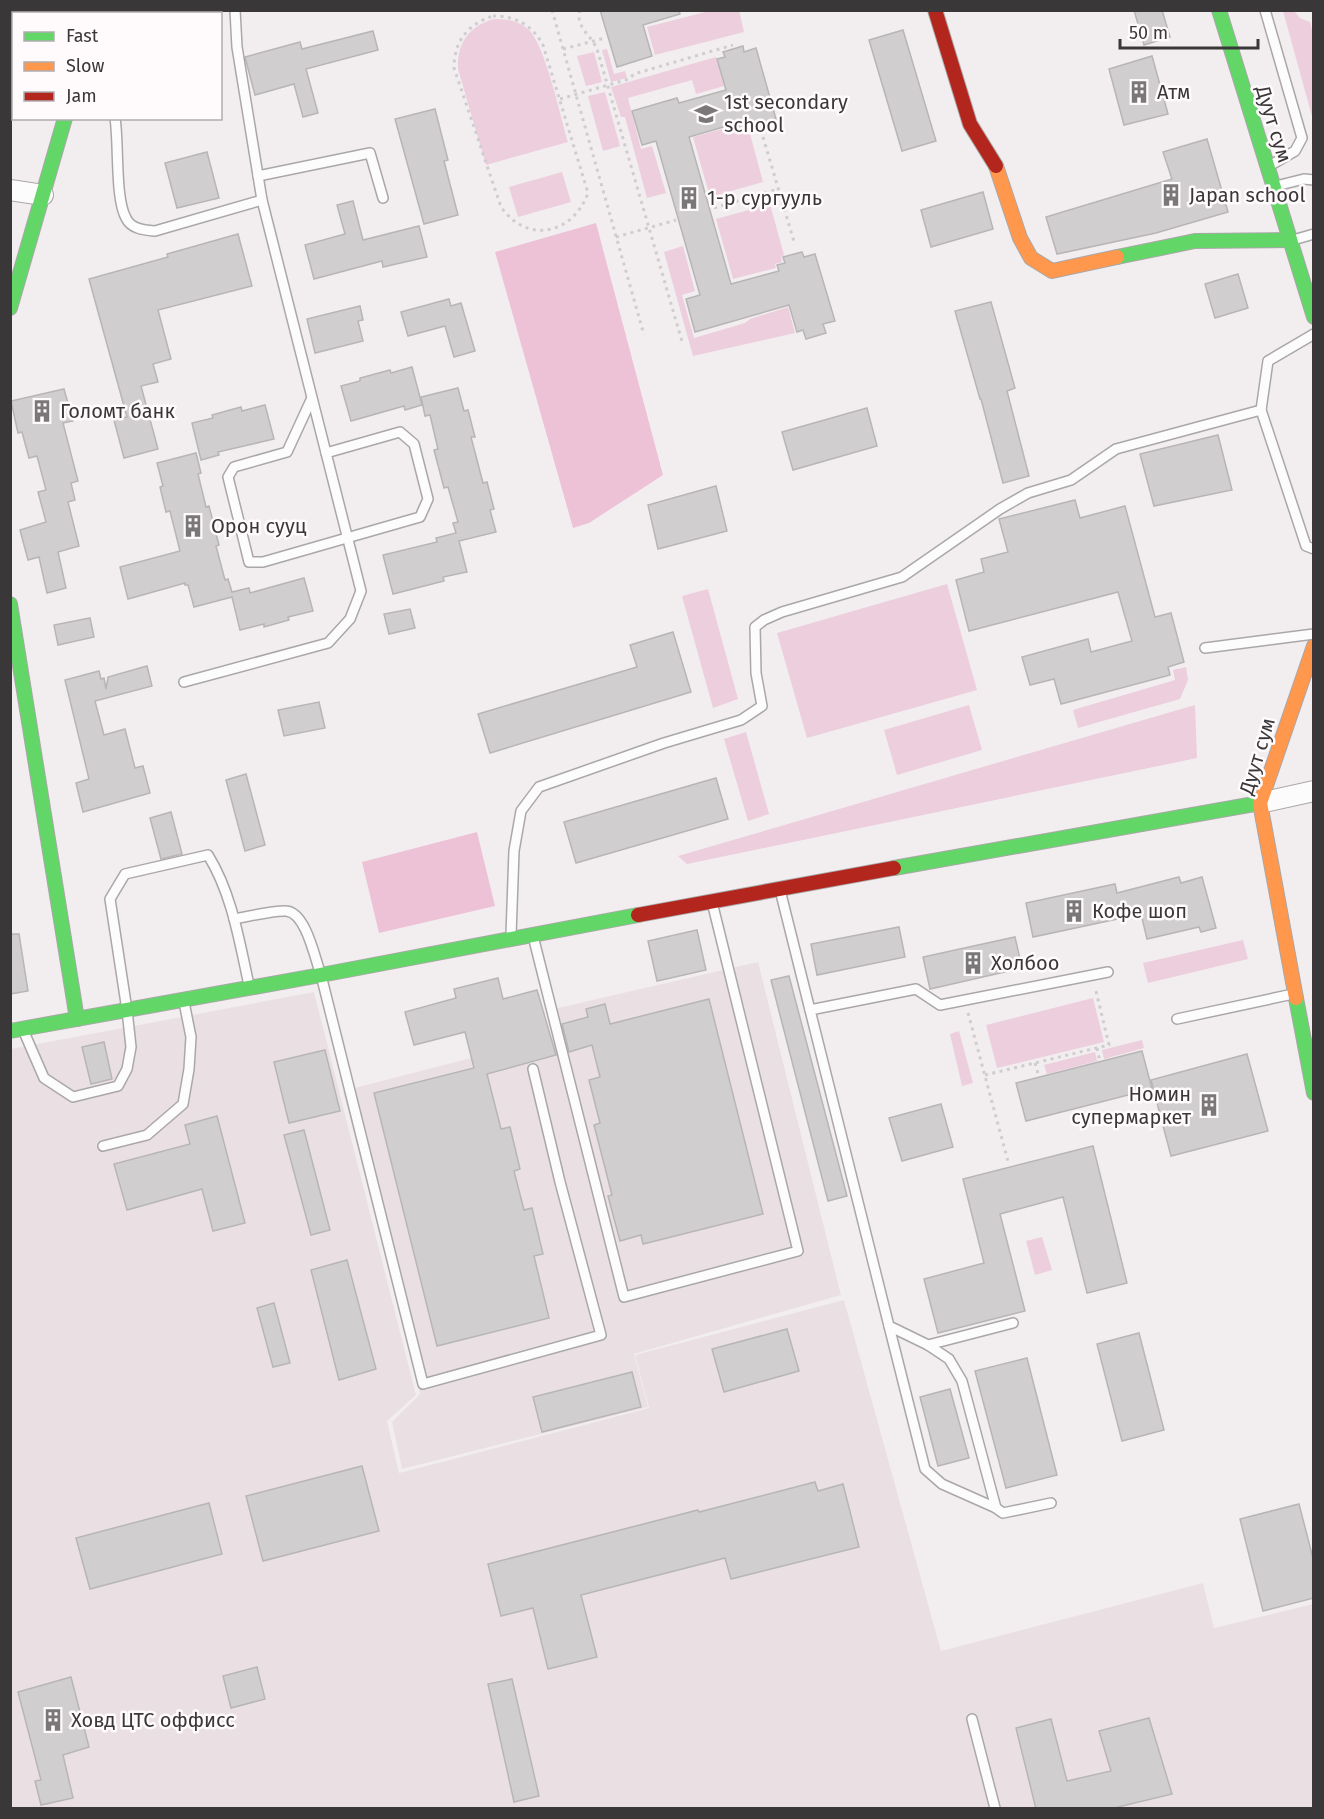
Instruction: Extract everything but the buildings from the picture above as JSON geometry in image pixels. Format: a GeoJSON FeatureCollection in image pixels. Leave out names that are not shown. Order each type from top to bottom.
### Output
{"type":"FeatureCollection","features":[{"type":"Feature","properties":{"kind":"street"},"geometry":{"type":"LineString","coordinates":[[935,10],[970,124],[996,166],[1020,238],[1031,258],[1052,271],[1195,241],[1290,240]]}},
{"type":"Feature","properties":{"kind":"street","name":"Дуут сум"},"geometry":{"type":"LineString","coordinates":[[1219,10],[1290,240],[1309,289],[1314,317]]}},
{"type":"Feature","properties":{"kind":"street"},"geometry":{"type":"LineString","coordinates":[[10,308],[64,120]]}},
{"type":"Feature","properties":{"kind":"street"},"geometry":{"type":"LineString","coordinates":[[10,190],[43,195]]}},
{"type":"Feature","properties":{"kind":"street"},"geometry":{"type":"LineString","coordinates":[[10,604],[76,1019]]}},
{"type":"Feature","properties":{"kind":"street","name":"Дуут сум"},"geometry":{"type":"LineString","coordinates":[[1314,646],[1260,803],[1295,994],[1307,1024],[1314,1093]]}},
{"type":"Feature","properties":{"kind":"street"},"geometry":{"type":"LineString","coordinates":[[16,1030],[321,975],[712,900],[1260,803],[1314,791]]}},
{"type":"Feature","properties":{"kind":"lane"},"geometry":{"type":"LineString","coordinates":[[184,682],[328,643],[350,620],[362,591],[311,400],[262,200],[237,47],[235,10]]}},
{"type":"Feature","properties":{"kind":"lane"},"geometry":{"type":"LineString","coordinates":[[1265,10],[1302,138],[1295,151],[1267,168]]}},
{"type":"Feature","properties":{"kind":"lane"},"geometry":{"type":"LineString","coordinates":[[115,120],[121,203],[126,220],[138,229],[155,231],[262,200]]}},
{"type":"Feature","properties":{"kind":"lane"},"geometry":{"type":"LineString","coordinates":[[258,176],[370,153],[383,198]]}},
{"type":"Feature","properties":{"kind":"lane"},"geometry":{"type":"LineString","coordinates":[[1273,187],[1304,179],[1314,180]]}},
{"type":"Feature","properties":{"kind":"lane"},"geometry":{"type":"LineString","coordinates":[[1290,240],[1314,234]]}},
{"type":"Feature","properties":{"kind":"lane"},"geometry":{"type":"LineString","coordinates":[[1314,334],[1268,361],[1261,410],[1306,546],[1314,549]]}},
{"type":"Feature","properties":{"kind":"lane"},"geometry":{"type":"LineString","coordinates":[[311,400],[287,452],[234,466],[228,477],[249,562],[263,562],[420,518],[428,500],[414,444],[400,432],[326,453]]}},
{"type":"Feature","properties":{"kind":"lane"},"geometry":{"type":"LineString","coordinates":[[511,938],[514,851],[522,811],[539,787],[664,743],[741,720],[762,706],[756,673],[755,627],[764,620],[782,612],[902,578],[1000,509],[1028,493],[1071,480],[1116,449],[1261,410]]}},
{"type":"Feature","properties":{"kind":"lane"},"geometry":{"type":"LineString","coordinates":[[1204,648],[1314,634]]}},
{"type":"Feature","properties":{"kind":"lane"},"geometry":{"type":"LineString","coordinates":[[16,1030],[44,1078],[73,1097],[118,1086],[127,1069],[131,1047],[110,899],[125,874],[208,855],[220,875],[234,920],[249,987]]}},
{"type":"Feature","properties":{"kind":"lane"},"geometry":{"type":"LineString","coordinates":[[779,888],[925,1469],[942,1484],[1004,1513],[1051,1503]]}},
{"type":"Feature","properties":{"kind":"lane"},"geometry":{"type":"LineString","coordinates":[[533,934],[624,1297],[798,1251],[712,900]]}},
{"type":"Feature","properties":{"kind":"lane"},"geometry":{"type":"LineString","coordinates":[[234,920],[287,911],[299,917],[307,932],[321,975],[423,1384],[601,1335],[560,1182],[533,1069]]}},
{"type":"Feature","properties":{"kind":"lane"},"geometry":{"type":"LineString","coordinates":[[810,1010],[916,989],[939,1005],[1108,972]]}},
{"type":"Feature","properties":{"kind":"lane"},"geometry":{"type":"LineString","coordinates":[[1177,1019],[1295,994]]}},
{"type":"Feature","properties":{"kind":"lane"},"geometry":{"type":"LineString","coordinates":[[103,1146],[147,1136],[183,1104],[189,1069],[191,1037],[183,999]]}},
{"type":"Feature","properties":{"kind":"lane"},"geometry":{"type":"LineString","coordinates":[[928,1345],[1013,1323]]}},
{"type":"Feature","properties":{"kind":"lane"},"geometry":{"type":"LineString","coordinates":[[889,1326],[928,1345],[949,1359],[963,1381],[996,1508]]}},
{"type":"Feature","properties":{"kind":"lane"},"geometry":{"type":"LineString","coordinates":[[972,1719],[995,1809]]}},
{"type":"Feature","properties":{"kind":"path"},"geometry":{"type":"LineString","coordinates":[[580,10],[581,27],[594,41],[683,345]]}},
{"type":"Feature","properties":{"kind":"path"},"geometry":{"type":"LineString","coordinates":[[554,11],[644,335]]}},
{"type":"Feature","properties":{"kind":"path"},"geometry":{"type":"LineString","coordinates":[[493,16],[507,16],[523,22],[532,29],[543,45],[560,99],[588,193],[583,206],[569,222],[551,230],[535,230],[516,223],[501,207],[454,68],[457,46],[462,35],[481,20],[493,16]]}},
{"type":"Feature","properties":{"kind":"path"},"geometry":{"type":"LineString","coordinates":[[563,48],[605,38]]}},
{"type":"Feature","properties":{"kind":"path"},"geometry":{"type":"LineString","coordinates":[[560,99],[629,79],[634,74],[733,45]]}},
{"type":"Feature","properties":{"kind":"path"},"geometry":{"type":"LineString","coordinates":[[763,137],[795,245]]}},
{"type":"Feature","properties":{"kind":"path"},"geometry":{"type":"LineString","coordinates":[[714,208],[778,189]]}},
{"type":"Feature","properties":{"kind":"path"},"geometry":{"type":"LineString","coordinates":[[616,237],[676,220]]}},
{"type":"Feature","properties":{"kind":"path"},"geometry":{"type":"LineString","coordinates":[[985,1076],[1109,1045],[1092,975]]}},
{"type":"Feature","properties":{"kind":"path"},"geometry":{"type":"LineString","coordinates":[[964,1000],[1009,1165]]}},
{"type":"Feature","properties":{"kind":"path"},"geometry":{"type":"LineString","coordinates":[[1097,1048],[1100,1062]]}},
{"type":"Feature","properties":{"kind":"path"},"geometry":{"type":"LineString","coordinates":[[1035,1063],[1039,1077]]}},
{"type":"Feature","properties":{"kind":"shaded area"},"geometry":{"type":"Polygon","coordinates":[[[739,10],[744,32],[655,55],[647,27],[709,11],[739,10]]]}},
{"type":"Feature","properties":{"kind":"shaded area"},"geometry":{"type":"Polygon","coordinates":[[[1283,11],[1294,11],[1300,18],[1310,22],[1313,34],[1313,120],[1283,11]]]}},
{"type":"Feature","properties":{"kind":"shaded area"},"geometry":{"type":"Polygon","coordinates":[[[494,19],[521,24],[535,38],[547,66],[568,142],[486,165],[458,69],[458,60],[462,44],[471,31],[494,19]]]}},
{"type":"Feature","properties":{"kind":"shaded area"},"geometry":{"type":"Polygon","coordinates":[[[607,49],[614,74],[625,71],[627,78],[611,82],[602,50],[607,49]]]}},
{"type":"Feature","properties":{"kind":"shaded area"},"geometry":{"type":"Polygon","coordinates":[[[594,52],[602,82],[586,86],[577,56],[594,52]]]}},
{"type":"Feature","properties":{"kind":"shaded area"},"geometry":{"type":"Polygon","coordinates":[[[716,57],[724,86],[696,94],[692,80],[628,98],[641,149],[652,146],[666,193],[647,198],[625,117],[621,117],[611,87],[716,57]]]}},
{"type":"Feature","properties":{"kind":"shaded area"},"geometry":{"type":"Polygon","coordinates":[[[605,92],[620,146],[603,151],[588,96],[605,92]]]}},
{"type":"Feature","properties":{"kind":"shaded area"},"geometry":{"type":"Polygon","coordinates":[[[736,125],[738,131],[744,129],[746,134],[750,134],[763,182],[710,197],[693,137],[736,125]]]}},
{"type":"Feature","properties":{"kind":"shaded area"},"geometry":{"type":"Polygon","coordinates":[[[562,172],[571,202],[518,217],[509,187],[562,172]]]}},
{"type":"Feature","properties":{"kind":"shaded area"},"geometry":{"type":"Polygon","coordinates":[[[770,204],[784,255],[781,257],[782,262],[775,264],[776,268],[733,279],[716,219],[770,204]]]}},
{"type":"Feature","properties":{"kind":"shaded area"},"geometry":{"type":"Polygon","coordinates":[[[596,223],[663,475],[589,523],[573,528],[495,252],[596,223]]]}},
{"type":"Feature","properties":{"kind":"shaded area"},"geometry":{"type":"Polygon","coordinates":[[[683,246],[695,291],[682,295],[694,338],[788,307],[795,333],[693,356],[664,252],[683,246]]]}},
{"type":"Feature","properties":{"kind":"shaded area"},"geometry":{"type":"Polygon","coordinates":[[[947,584],[977,690],[807,738],[777,633],[947,584]]]}},
{"type":"Feature","properties":{"kind":"shaded area"},"geometry":{"type":"Polygon","coordinates":[[[708,589],[738,699],[713,708],[682,596],[708,589]]]}},
{"type":"Feature","properties":{"kind":"shaded area"},"geometry":{"type":"Polygon","coordinates":[[[1186,667],[1188,680],[1180,699],[1078,728],[1073,710],[1175,680],[1173,670],[1186,667]]]}},
{"type":"Feature","properties":{"kind":"shaded area"},"geometry":{"type":"Polygon","coordinates":[[[969,705],[982,750],[897,775],[884,730],[969,705]]]}},
{"type":"Feature","properties":{"kind":"shaded area"},"geometry":{"type":"Polygon","coordinates":[[[1195,705],[1197,758],[687,864],[678,856],[1195,705]]]}},
{"type":"Feature","properties":{"kind":"shaded area"},"geometry":{"type":"Polygon","coordinates":[[[746,732],[769,814],[748,821],[724,739],[746,732]]]}},
{"type":"Feature","properties":{"kind":"shaded area"},"geometry":{"type":"Polygon","coordinates":[[[477,832],[495,906],[379,933],[362,862],[477,832]]]}},
{"type":"Feature","properties":{"kind":"shaded area"},"geometry":{"type":"Polygon","coordinates":[[[1243,940],[1248,959],[1148,983],[1143,963],[1243,940]]]}},
{"type":"Feature","properties":{"kind":"shaded area"},"geometry":{"type":"Polygon","coordinates":[[[758,962],[841,1295],[634,1354],[648,1407],[402,1469],[392,1422],[420,1394],[343,1091],[556,1036],[549,1010],[758,962]]]}},
{"type":"Feature","properties":{"kind":"shaded area"},"geometry":{"type":"Polygon","coordinates":[[[314,992],[416,1395],[387,1421],[399,1473],[649,1408],[635,1355],[844,1300],[941,1651],[1203,1583],[1214,1628],[1313,1604],[1313,1808],[11,1808],[11,1049],[314,992]]]}},
{"type":"Feature","properties":{"kind":"shaded area"},"geometry":{"type":"Polygon","coordinates":[[[1093,998],[1104,1042],[997,1068],[986,1025],[1093,998]]]}},
{"type":"Feature","properties":{"kind":"shaded area"},"geometry":{"type":"Polygon","coordinates":[[[959,1031],[973,1083],[962,1086],[950,1034],[959,1031]]]}},
{"type":"Feature","properties":{"kind":"shaded area"},"geometry":{"type":"Polygon","coordinates":[[[1142,1040],[1144,1048],[1104,1059],[1102,1050],[1142,1040]]]}},
{"type":"Feature","properties":{"kind":"shaded area"},"geometry":{"type":"Polygon","coordinates":[[[1095,1052],[1097,1061],[1047,1074],[1044,1065],[1095,1052]]]}},
{"type":"Feature","properties":{"kind":"shaded area"},"geometry":{"type":"Polygon","coordinates":[[[1042,1237],[1052,1270],[1035,1275],[1026,1241],[1042,1237]]]}},
{"type":"Feature","properties":{"kind":"traffic: fast"},"geometry":{"type":"LineString","coordinates":[[1219,10],[1314,317]]}},
{"type":"Feature","properties":{"kind":"traffic: fast"},"geometry":{"type":"LineString","coordinates":[[10,308],[64,120]]}},
{"type":"Feature","properties":{"kind":"traffic: fast"},"geometry":{"type":"LineString","coordinates":[[1117,257],[1195,241],[1290,240]]}},
{"type":"Feature","properties":{"kind":"traffic: fast"},"geometry":{"type":"LineString","coordinates":[[10,604],[77,1019]]}},
{"type":"Feature","properties":{"kind":"traffic: fast"},"geometry":{"type":"LineString","coordinates":[[894,868],[1260,803]]}},
{"type":"Feature","properties":{"kind":"traffic: fast"},"geometry":{"type":"LineString","coordinates":[[10,1031],[638,915]]}},
{"type":"Feature","properties":{"kind":"traffic: fast"},"geometry":{"type":"LineString","coordinates":[[1296,998],[1314,1093]]}},
{"type":"Feature","properties":{"kind":"traffic: slow"},"geometry":{"type":"LineString","coordinates":[[996,166],[1020,238],[1031,258],[1052,271],[1117,257]]}},
{"type":"Feature","properties":{"kind":"traffic: slow"},"geometry":{"type":"LineString","coordinates":[[1296,998],[1260,803],[1314,646]]}},
{"type":"Feature","properties":{"kind":"traffic: jam"},"geometry":{"type":"LineString","coordinates":[[935,10],[970,124],[996,166]]}},
{"type":"Feature","properties":{"kind":"traffic: jam"},"geometry":{"type":"LineString","coordinates":[[638,915],[894,868]]}},
{"type":"Feature","properties":{"kind":"place","name":"Атм"},"geometry":{"type":"Point","coordinates":[1139,92]}},
{"type":"Feature","properties":{"kind":"place","name":"1st secondary school"},"geometry":{"type":"Point","coordinates":[706,114]}},
{"type":"Feature","properties":{"kind":"place","name":"Japan school"},"geometry":{"type":"Point","coordinates":[1171,195]}},
{"type":"Feature","properties":{"kind":"place","name":"1-р сургууль"},"geometry":{"type":"Point","coordinates":[689,198]}},
{"type":"Feature","properties":{"kind":"place","name":"Голомт банк"},"geometry":{"type":"Point","coordinates":[42,411]}},
{"type":"Feature","properties":{"kind":"place","name":"Орон сууц"},"geometry":{"type":"Point","coordinates":[193,526]}},
{"type":"Feature","properties":{"kind":"place","name":"Кофе шоп"},"geometry":{"type":"Point","coordinates":[1074,911]}},
{"type":"Feature","properties":{"kind":"place","name":"Холбоо"},"geometry":{"type":"Point","coordinates":[973,963]}},
{"type":"Feature","properties":{"kind":"place","name":"Номин супермаркет"},"geometry":{"type":"Point","coordinates":[1209,1105]}},
{"type":"Feature","properties":{"kind":"place","name":"Ховд ЦТС оффисс"},"geometry":{"type":"Point","coordinates":[53,1720]}}]}
